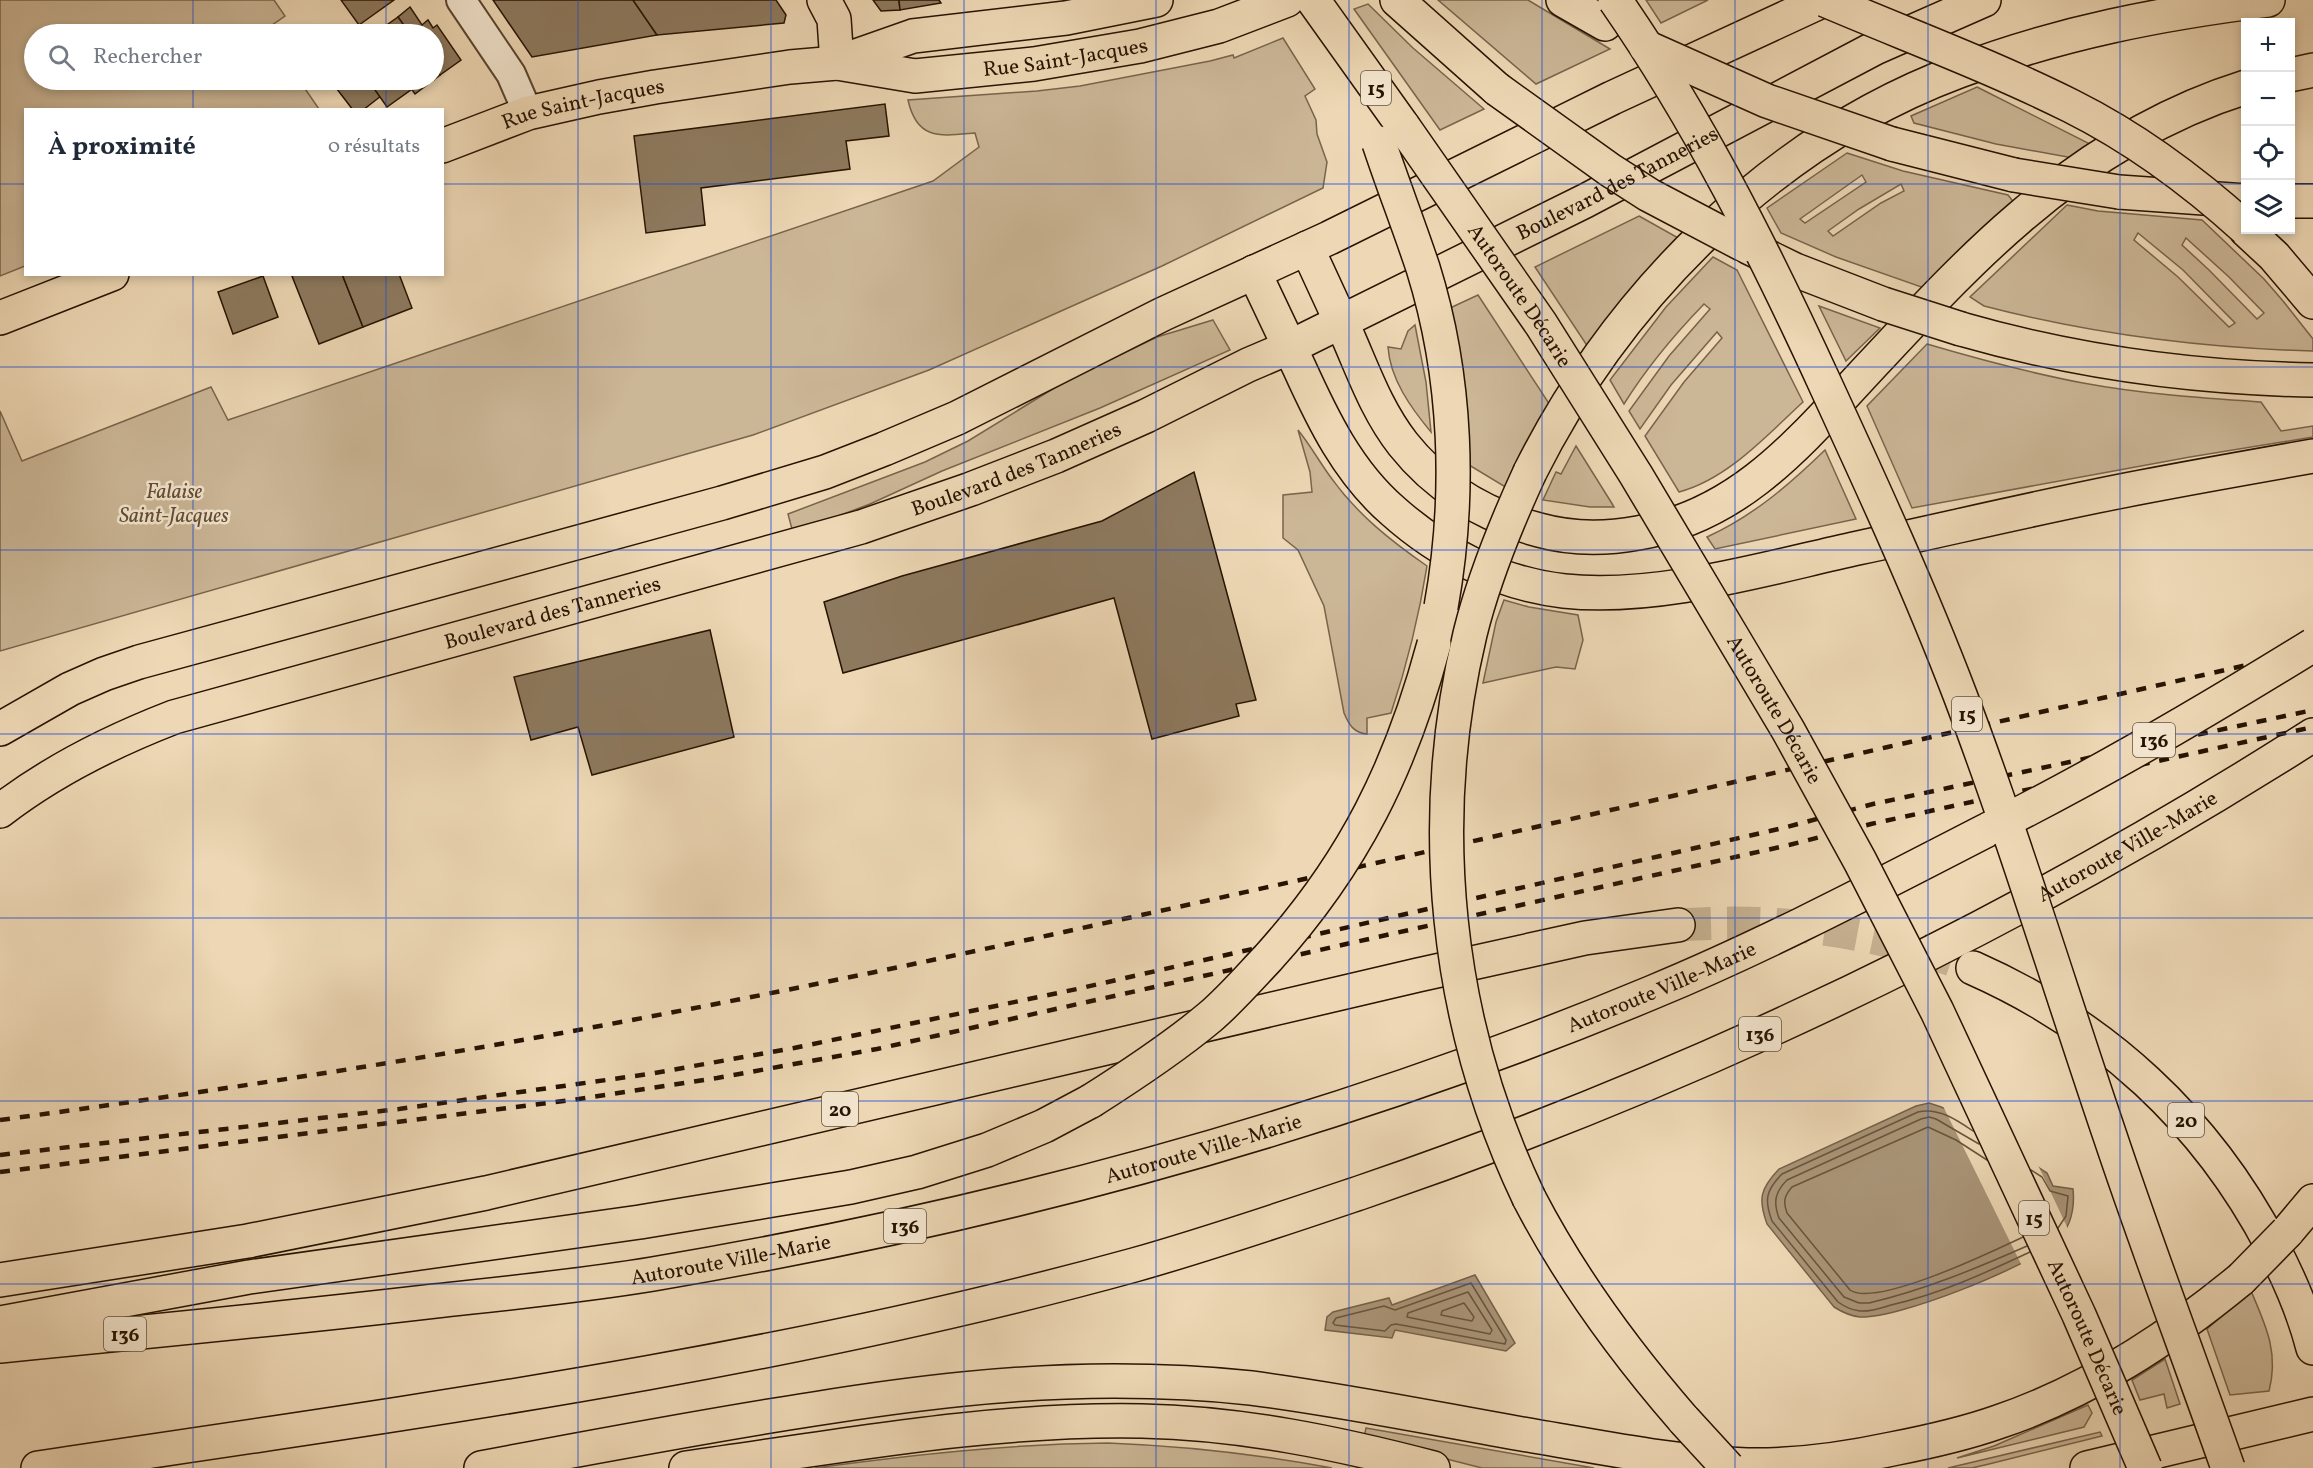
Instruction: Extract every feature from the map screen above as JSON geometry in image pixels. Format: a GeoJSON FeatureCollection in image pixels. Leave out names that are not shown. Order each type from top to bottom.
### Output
{"type":"FeatureCollection","features":[{"type":"Feature","properties":{"kind":"main road"},"geometry":{"type":"LineString","coordinates":[[824,0],[834,19],[837,63]]}},
{"type":"Feature","properties":{"kind":"main road","name":"Rue Saint-Jacques"},"geometry":{"type":"LineString","coordinates":[[837,63],[913,36],[1066,18],[1156,0]]}},
{"type":"Feature","properties":{"kind":"main road","name":"Rue Saint-Jacques"},"geometry":{"type":"LineString","coordinates":[[444,145],[528,113],[655,87],[790,67],[837,63],[915,76],[999,69],[1105,53],[1219,26],[1287,0]]}},
{"type":"Feature","properties":{"kind":"main road","name":"Autoroute Décarie"},"geometry":{"type":"LineString","coordinates":[[1313,0],[1348,51],[1391,134],[1503,268],[1546,333],[1648,494],[1788,730],[1860,861],[1937,1011],[2079,1315],[2145,1468]]}},
{"type":"Feature","properties":{"kind":"main road"},"geometry":{"type":"LineString","coordinates":[[1397,0],[1497,89],[1610,170],[1649,195],[1795,270],[1883,304],[1961,329],[2056,353],[2144,368],[2238,377],[2313,380]]}},
{"type":"Feature","properties":{"kind":"main road"},"geometry":{"type":"LineString","coordinates":[[1563,0],[1610,12],[1652,50],[1728,84],[1815,119],[1892,144],[2014,175],[2119,192],[2241,201]]}},
{"type":"Feature","properties":{"kind":"main road"},"geometry":{"type":"LineString","coordinates":[[0,729],[70,689],[139,662],[662,520],[825,472],[957,417],[1108,340],[1307,248],[1612,98],[1824,0],[2073,107],[2173,169],[2241,225]]}},
{"type":"Feature","properties":{"kind":"main road","name":"Boulevard des Tanneries"},"geometry":{"type":"LineString","coordinates":[[0,811],[30,788],[90,753],[174,717],[861,527],[971,489],[1056,456],[1290,347],[1585,201],[1875,48],[1984,0]]}},
{"type":"Feature","properties":{"kind":"main road"},"geometry":{"type":"LineString","coordinates":[[1728,1468],[1652,1382],[1601,1317],[1571,1272],[1528,1198],[1496,1121],[1467,1021],[1453,948],[1446,842],[1451,742],[1471,632],[1500,541],[1530,472],[1570,399],[1602,351],[1637,307],[1679,260],[1725,216],[1820,143],[1862,117],[1918,88],[2008,53],[2112,25],[2174,13],[2268,0]]}},
{"type":"Feature","properties":{"kind":"main road","name":"15"},"geometry":{"type":"LineString","coordinates":[[1610,12],[1657,64],[1698,132],[1757,242],[1858,452],[1905,561],[1982,755],[2111,1140],[2228,1468]]}},
{"type":"Feature","properties":{"kind":"main road"},"geometry":{"type":"LineString","coordinates":[[2295,74],[2313,70]]}},
{"type":"Feature","properties":{"kind":"main road"},"geometry":{"type":"LineString","coordinates":[[1307,248],[1367,384],[1389,425],[1422,466],[1442,483],[1478,507],[1524,526],[1551,534],[1576,537],[1624,536],[1677,525],[1721,504],[1764,475],[1809,432],[1936,297],[2016,220],[2067,179],[2144,129],[2187,109],[2241,89]]}},
{"type":"Feature","properties":{"kind":"main road"},"geometry":{"type":"LineString","coordinates":[[0,1323],[249,1277],[640,1222],[851,1187],[917,1172],[987,1150],[1044,1126],[1091,1101],[1153,1060],[1211,1016],[1264,962],[1312,904],[1364,827],[1391,772],[1416,705],[1434,644],[1450,541],[1453,496],[1447,382],[1437,325],[1391,134]]}},
{"type":"Feature","properties":{"kind":"main road"},"geometry":{"type":"LineString","coordinates":[[2295,201],[2313,201]]}},
{"type":"Feature","properties":{"kind":"main road"},"geometry":{"type":"LineString","coordinates":[[2251,234],[2274,256],[2313,302]]}},
{"type":"Feature","properties":{"kind":"main road"},"geometry":{"type":"LineString","coordinates":[[1254,272],[1311,394],[1343,454],[1373,492],[1436,544],[1466,561],[1506,578],[1560,590],[1619,592],[1735,575],[2139,487],[2313,456]]}},
{"type":"Feature","properties":{"kind":"main road"},"geometry":{"type":"LineString","coordinates":[[0,318],[107,276]]}},
{"type":"Feature","properties":{"kind":"main road","name":"Autoroute Ville-Marie"},"geometry":{"type":"LineString","coordinates":[[0,1346],[377,1308],[647,1275],[844,1238],[1063,1189],[1252,1137],[1504,1052],[1697,973],[2044,801],[2165,734],[2313,645]]}},
{"type":"Feature","properties":{"kind":"main road","name":"Autoroute Ville-Marie"},"geometry":{"type":"LineString","coordinates":[[38,1468],[416,1412],[760,1353],[1021,1294],[1137,1264],[1233,1235],[1416,1173],[1552,1122],[1768,1031],[1963,937],[2126,848],[2313,735]]}},
{"type":"Feature","properties":{"kind":"main road","name":"20"},"geometry":{"type":"LineString","coordinates":[[0,1280],[248,1240],[474,1195],[1395,980],[1585,938],[1678,925]]}},
{"type":"Feature","properties":{"kind":"main road","name":"20"},"geometry":{"type":"LineString","coordinates":[[1973,968],[2026,993],[2051,1008],[2128,1064],[2172,1105],[2214,1153],[2249,1204],[2292,1289],[2313,1348]]}},
{"type":"Feature","properties":{"kind":"main road"},"geometry":{"type":"LineString","coordinates":[[482,1468],[652,1435],[908,1395],[1010,1384],[1113,1381],[1247,1388],[1587,1446],[1697,1461],[1744,1465],[1807,1462],[1870,1454],[1959,1435],[2041,1406],[2148,1348],[2241,1279],[2287,1232],[2313,1201]]}},
{"type":"Feature","properties":{"kind":"main road"},"geometry":{"type":"LineString","coordinates":[[2087,1468],[2313,1414]]}},
{"type":"Feature","properties":{"kind":"main road"},"geometry":{"type":"LineString","coordinates":[[686,1468],[985,1427],[1096,1421],[1184,1423],[1276,1433],[1388,1456],[1433,1468]]}},
{"type":"Feature","properties":{"kind":"street"},"geometry":{"type":"LineString","coordinates":[[461,0],[512,74],[528,113]]}},
{"type":"Feature","properties":{"kind":"green space"},"geometry":{"type":"Polygon","coordinates":[[[0,0],[274,0],[285,16],[274,24],[24,24],[24,90],[306,90],[318,108],[24,108],[24,266],[0,276],[0,0]]]}},
{"type":"Feature","properties":{"kind":"green space"},"geometry":{"type":"Polygon","coordinates":[[[1438,0],[1528,0],[1610,49],[1536,84],[1438,0]]]}},
{"type":"Feature","properties":{"kind":"green space"},"geometry":{"type":"Polygon","coordinates":[[[1646,0],[1708,0],[1661,23],[1646,0]]]}},
{"type":"Feature","properties":{"kind":"green space"},"geometry":{"type":"Polygon","coordinates":[[[1368,4],[1413,48],[1484,109],[1440,130],[1354,9],[1368,4]]]}},
{"type":"Feature","properties":{"kind":"green space","name":"Falaise Saint-Jacques"},"geometry":{"type":"Polygon","coordinates":[[[1283,38],[1315,89],[1305,96],[1316,120],[1317,134],[1327,162],[1323,188],[1162,266],[929,370],[753,435],[0,651],[0,411],[22,461],[211,387],[228,420],[933,181],[979,147],[975,133],[941,135],[924,129],[917,123],[908,100],[1080,86],[1233,55],[1234,58],[1283,38]]]}},
{"type":"Feature","properties":{"kind":"green space"},"geometry":{"type":"Polygon","coordinates":[[[1977,87],[2092,145],[2073,158],[1996,144],[1914,123],[1911,116],[1977,87]]]}},
{"type":"Feature","properties":{"kind":"green space"},"geometry":{"type":"Polygon","coordinates":[[[1847,153],[1903,171],[2008,195],[2015,204],[1924,288],[1836,257],[1781,233],[1767,208],[1847,153]],[[1862,175],[1800,219],[1805,223],[1866,182],[1862,175]],[[1901,184],[1828,231],[1833,236],[1881,203],[1904,191],[1901,184]]]}},
{"type":"Feature","properties":{"kind":"green space"},"geometry":{"type":"Polygon","coordinates":[[[2067,205],[2098,211],[2202,220],[2264,279],[2283,301],[2313,339],[2313,351],[2230,347],[2106,332],[1984,306],[1970,297],[2067,205]],[[2138,233],[2134,240],[2178,277],[2229,327],[2235,323],[2183,270],[2138,233]],[[2186,238],[2182,245],[2257,319],[2264,313],[2229,277],[2186,238]]]}},
{"type":"Feature","properties":{"kind":"green space"},"geometry":{"type":"Polygon","coordinates":[[[1639,216],[1680,239],[1588,347],[1535,267],[1639,216]]]}},
{"type":"Feature","properties":{"kind":"green space"},"geometry":{"type":"Polygon","coordinates":[[[1713,257],[1737,270],[1803,402],[1761,442],[1730,467],[1697,486],[1679,492],[1645,436],[1684,382],[1722,338],[1717,332],[1671,385],[1640,429],[1629,411],[1669,356],[1710,309],[1704,304],[1682,328],[1652,364],[1624,404],[1610,380],[1666,307],[1713,257]]]}},
{"type":"Feature","properties":{"kind":"green space"},"geometry":{"type":"Polygon","coordinates":[[[1478,295],[1550,405],[1507,488],[1469,465],[1450,308],[1478,295]]]}},
{"type":"Feature","properties":{"kind":"green space"},"geometry":{"type":"Polygon","coordinates":[[[1819,306],[1880,328],[1846,361],[1819,306]]]}},
{"type":"Feature","properties":{"kind":"green space"},"geometry":{"type":"Polygon","coordinates":[[[1213,320],[1230,350],[1100,408],[942,471],[870,504],[793,533],[788,514],[925,462],[968,441],[1064,382],[1157,337],[1213,320]]]}},
{"type":"Feature","properties":{"kind":"green space"},"geometry":{"type":"Polygon","coordinates":[[[1415,325],[1426,382],[1431,432],[1397,382],[1388,347],[1401,349],[1408,331],[1415,325]]]}},
{"type":"Feature","properties":{"kind":"green space"},"geometry":{"type":"Polygon","coordinates":[[[1927,344],[2043,375],[2105,387],[2261,402],[2281,431],[2313,426],[2313,437],[1912,508],[1867,406],[1927,344]]]}},
{"type":"Feature","properties":{"kind":"green space"},"geometry":{"type":"Polygon","coordinates":[[[1298,430],[1332,479],[1364,516],[1427,566],[1412,640],[1391,713],[1367,718],[1367,734],[1352,728],[1344,713],[1324,606],[1298,550],[1283,538],[1283,495],[1312,492],[1310,472],[1298,430]]]}},
{"type":"Feature","properties":{"kind":"green space"},"geometry":{"type":"Polygon","coordinates":[[[1576,446],[1614,507],[1590,507],[1543,500],[1556,472],[1561,474],[1576,446]]]}},
{"type":"Feature","properties":{"kind":"green space"},"geometry":{"type":"Polygon","coordinates":[[[1825,450],[1856,519],[1715,549],[1707,537],[1724,529],[1770,499],[1825,450]]]}},
{"type":"Feature","properties":{"kind":"green space"},"geometry":{"type":"Polygon","coordinates":[[[1504,600],[1529,607],[1578,615],[1583,640],[1575,669],[1556,667],[1483,683],[1496,622],[1504,600]]]}},
{"type":"Feature","properties":{"kind":"green space"},"geometry":{"type":"Polygon","coordinates":[[[2251,1291],[2266,1328],[2272,1352],[2272,1377],[2269,1391],[2230,1395],[2207,1329],[2251,1291]]]}},
{"type":"Feature","properties":{"kind":"green space"},"geometry":{"type":"Polygon","coordinates":[[[2165,1359],[2180,1404],[2167,1408],[2164,1394],[2140,1400],[2132,1380],[2165,1359]]]}},
{"type":"Feature","properties":{"kind":"green space"},"geometry":{"type":"Polygon","coordinates":[[[2088,1405],[2092,1413],[2084,1427],[1957,1458],[1994,1446],[2088,1405]]]}},
{"type":"Feature","properties":{"kind":"green space"},"geometry":{"type":"Polygon","coordinates":[[[1366,1428],[1594,1468],[1482,1468],[1364,1438],[1366,1428]]]}},
{"type":"Feature","properties":{"kind":"green space"},"geometry":{"type":"Polygon","coordinates":[[[2100,1432],[2102,1436],[1989,1464],[1972,1468],[1948,1468],[2100,1432]]]}},
{"type":"Feature","properties":{"kind":"green space"},"geometry":{"type":"Polygon","coordinates":[[[1108,1443],[1221,1451],[1332,1468],[815,1468],[961,1451],[1108,1443]]]}},
{"type":"Feature","properties":{"kind":"water"},"geometry":{"type":"Polygon","coordinates":[[[1929,1103],[1945,1108],[1990,1134],[2047,1173],[2053,1186],[2073,1189],[2073,1204],[2068,1225],[2055,1243],[1990,1278],[1902,1310],[1860,1317],[1846,1314],[1834,1307],[1767,1224],[1762,1208],[1764,1189],[1779,1169],[1916,1106],[1929,1103]]]}},
{"type":"Feature","properties":{"kind":"water"},"geometry":{"type":"Polygon","coordinates":[[[1475,1275],[1515,1343],[1506,1351],[1395,1330],[1392,1338],[1325,1330],[1327,1317],[1333,1312],[1389,1298],[1392,1305],[1475,1275]]]}},
{"type":"Feature","properties":{"kind":"pier"},"geometry":{"type":"Polygon","coordinates":[[[1942,1104],[1969,1118],[2037,1163],[2068,1229],[2058,1244],[2037,1259],[2022,1266],[1942,1104]]]}},
{"type":"Feature","properties":{"kind":"building"},"geometry":{"type":"Polygon","coordinates":[[[341,0],[394,0],[360,24],[341,0]]]}},
{"type":"Feature","properties":{"kind":"building"},"geometry":{"type":"Polygon","coordinates":[[[493,0],[633,0],[657,35],[532,57],[493,0]]]}},
{"type":"Feature","properties":{"kind":"building"},"geometry":{"type":"Polygon","coordinates":[[[633,0],[776,0],[786,15],[784,23],[657,35],[633,0]]]}},
{"type":"Feature","properties":{"kind":"building"},"geometry":{"type":"Polygon","coordinates":[[[873,0],[899,0],[900,10],[881,11],[873,0]]]}},
{"type":"Feature","properties":{"kind":"building"},"geometry":{"type":"Polygon","coordinates":[[[899,0],[939,0],[941,3],[900,10],[899,0]]]}},
{"type":"Feature","properties":{"kind":"building"},"geometry":{"type":"Polygon","coordinates":[[[410,7],[421,24],[403,24],[398,17],[410,7]]]}},
{"type":"Feature","properties":{"kind":"building"},"geometry":{"type":"Polygon","coordinates":[[[398,17],[403,24],[388,24],[398,17]]]}},
{"type":"Feature","properties":{"kind":"building"},"geometry":{"type":"Polygon","coordinates":[[[444,35],[461,60],[444,72],[444,35]]]}},
{"type":"Feature","properties":{"kind":"building"},"geometry":{"type":"Polygon","coordinates":[[[338,90],[376,90],[381,96],[366,108],[351,108],[338,90]]]}},
{"type":"Feature","properties":{"kind":"building"},"geometry":{"type":"Polygon","coordinates":[[[375,90],[411,90],[387,107],[375,90]]]}},
{"type":"Feature","properties":{"kind":"building"},"geometry":{"type":"Polygon","coordinates":[[[885,104],[889,136],[846,141],[850,169],[701,188],[705,225],[646,233],[634,136],[885,104]]]}},
{"type":"Feature","properties":{"kind":"building"},"geometry":{"type":"Polygon","coordinates":[[[263,276],[278,317],[233,334],[218,292],[263,276]]]}},
{"type":"Feature","properties":{"kind":"building"},"geometry":{"type":"Polygon","coordinates":[[[292,276],[343,276],[363,327],[319,344],[292,276]]]}},
{"type":"Feature","properties":{"kind":"building"},"geometry":{"type":"Polygon","coordinates":[[[343,276],[400,276],[412,308],[363,327],[343,276]]]}},
{"type":"Feature","properties":{"kind":"building"},"geometry":{"type":"Polygon","coordinates":[[[1194,472],[1256,700],[1236,704],[1239,716],[1152,739],[1114,598],[843,673],[824,602],[902,576],[1102,521],[1194,472]]]}},
{"type":"Feature","properties":{"kind":"building"},"geometry":{"type":"Polygon","coordinates":[[[710,630],[734,737],[592,775],[578,727],[531,740],[514,677],[710,630]]]}},
{"type":"Feature","properties":{"kind":"tunnel"},"geometry":{"type":"LineString","coordinates":[[1678,925],[1754,923],[1828,930],[1901,944],[1973,968]]}},
{"type":"Feature","properties":{"kind":"railway"},"geometry":{"type":"LineString","coordinates":[[0,1120],[389,1063],[716,1004],[905,966],[1376,863],[2313,650]]}},
{"type":"Feature","properties":{"kind":"railway"},"geometry":{"type":"LineString","coordinates":[[0,1155],[399,1109],[649,1074],[794,1048],[1077,989],[1783,828],[1873,804],[2313,710]]}},
{"type":"Feature","properties":{"kind":"railway"},"geometry":{"type":"LineString","coordinates":[[0,1172],[579,1099],[717,1078],[877,1049],[1789,845],[1871,824],[2313,727]]}}]}
